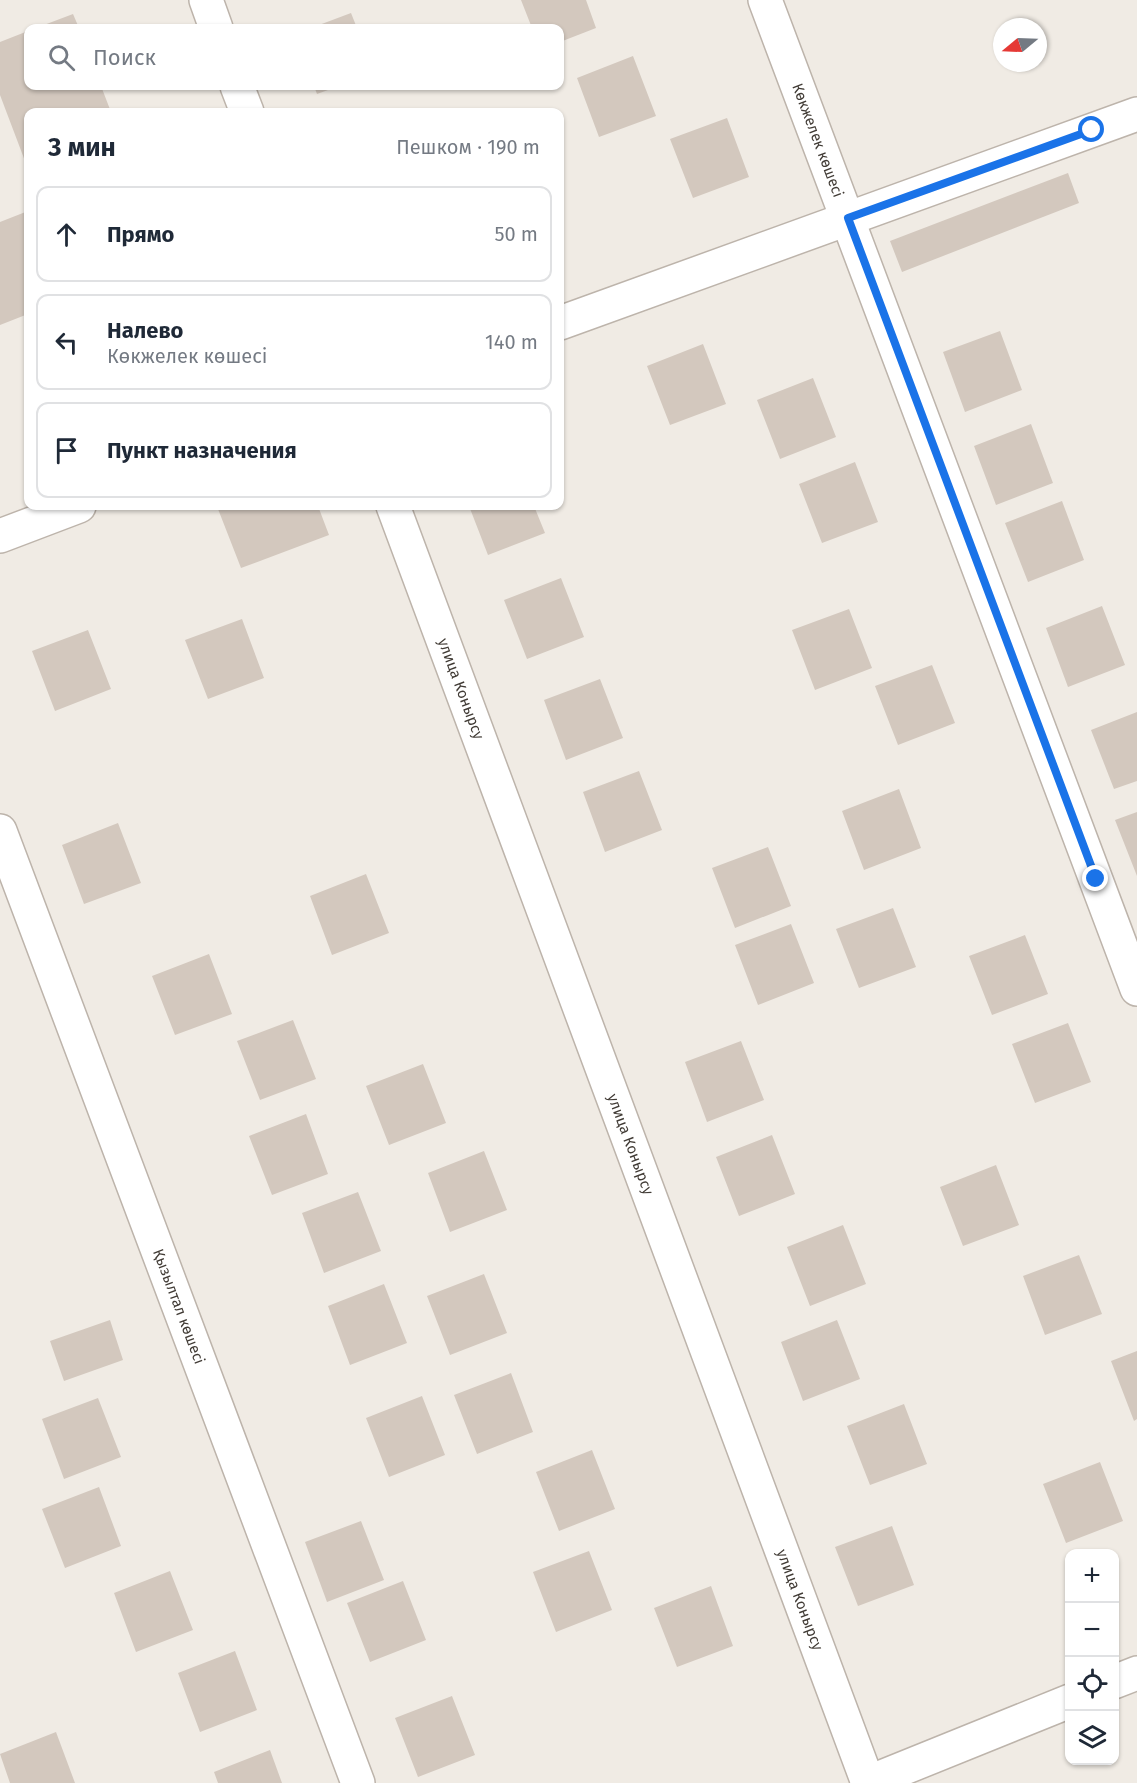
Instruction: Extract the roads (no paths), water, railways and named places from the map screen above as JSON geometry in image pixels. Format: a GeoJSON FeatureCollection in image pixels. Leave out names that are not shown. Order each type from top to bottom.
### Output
{"type":"FeatureCollection","features":[{"type":"Feature","properties":{"kind":"street"},"geometry":{"type":"LineString","coordinates":[[206,0],[215,24]]}},
{"type":"Feature","properties":{"kind":"street","name":"Көкжелек көшесі"},"geometry":{"type":"LineString","coordinates":[[765,0],[1137,989]]}},
{"type":"Feature","properties":{"kind":"street"},"geometry":{"type":"LineString","coordinates":[[239,90],[245,108]]}},
{"type":"Feature","properties":{"kind":"street"},"geometry":{"type":"LineString","coordinates":[[564,322],[1137,114]]}},
{"type":"Feature","properties":{"kind":"street"},"geometry":{"type":"LineString","coordinates":[[0,536],[68,510]]}},
{"type":"Feature","properties":{"kind":"street","name":"улица Конырсу"},"geometry":{"type":"LineString","coordinates":[[394,510],[867,1783]]}},
{"type":"Feature","properties":{"kind":"street","name":"Қызылтал көшесі"},"geometry":{"type":"LineString","coordinates":[[0,831],[358,1783]]}},
{"type":"Feature","properties":{"kind":"street"},"geometry":{"type":"LineString","coordinates":[[1119,1680],[1137,1673]]}},
{"type":"Feature","properties":{"kind":"street"},"geometry":{"type":"LineString","coordinates":[[867,1783],[1065,1703]]}}]}
